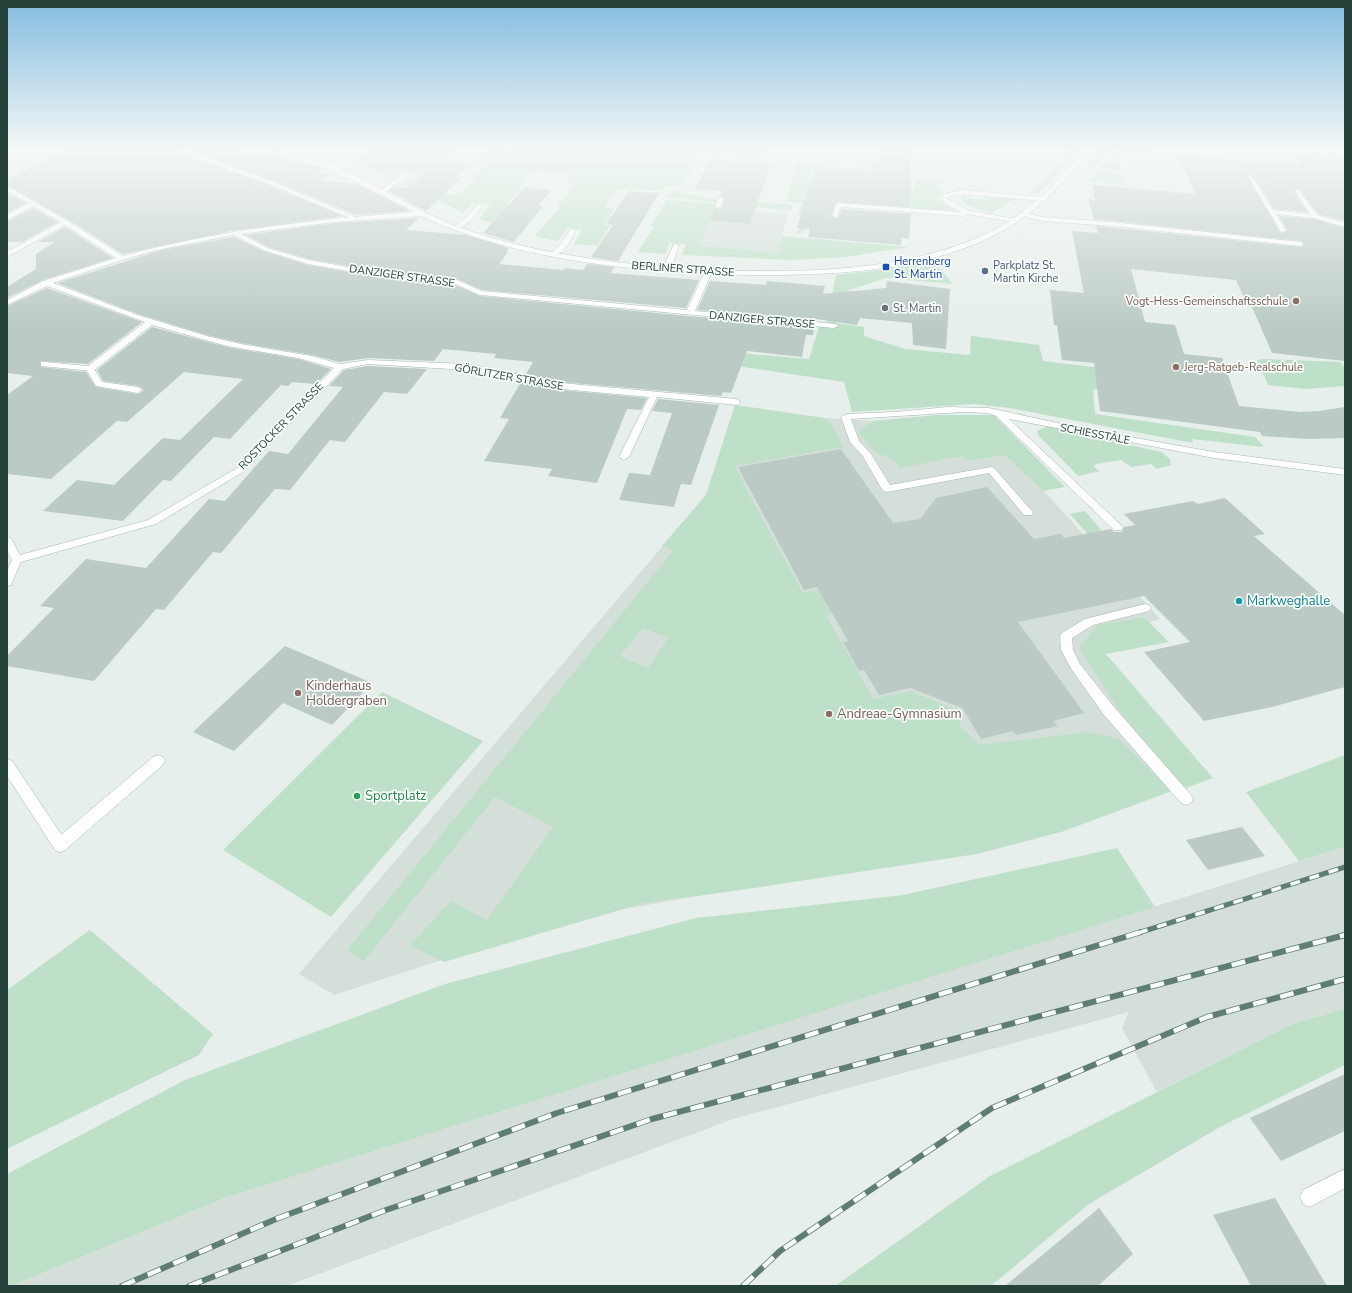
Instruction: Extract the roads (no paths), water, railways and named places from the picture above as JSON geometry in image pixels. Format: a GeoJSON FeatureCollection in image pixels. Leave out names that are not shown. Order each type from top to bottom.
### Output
{"type":"FeatureCollection","features":[{"type":"Feature","properties":{"kind":"street"},"geometry":{"type":"LineString","coordinates":[[7,218],[21,210]]}},
{"type":"Feature","properties":{"kind":"street"},"geometry":{"type":"LineString","coordinates":[[46,210],[120,257]]}},
{"type":"Feature","properties":{"kind":"street"},"geometry":{"type":"LineString","coordinates":[[337,210],[355,218]]}},
{"type":"Feature","properties":{"kind":"street","name":"BERLINER STRASSE"},"geometry":{"type":"LineString","coordinates":[[415,210],[457,228],[490,239],[553,254],[617,264],[667,269],[708,272],[790,272],[844,270],[889,264],[931,255],[979,240],[1008,225],[1027,210]]}},
{"type":"Feature","properties":{"kind":"street"},"geometry":{"type":"LineString","coordinates":[[457,228],[475,210]]}},
{"type":"Feature","properties":{"kind":"street"},"geometry":{"type":"LineString","coordinates":[[835,216],[837,210]]}},
{"type":"Feature","properties":{"kind":"street"},"geometry":{"type":"LineString","coordinates":[[893,216],[894,210]]}},
{"type":"Feature","properties":{"kind":"street"},"geometry":{"type":"LineString","coordinates":[[912,210],[962,214],[969,213]]}},
{"type":"Feature","properties":{"kind":"street"},"geometry":{"type":"LineString","coordinates":[[963,210],[969,213],[1014,220]]}},
{"type":"Feature","properties":{"kind":"street"},"geometry":{"type":"LineString","coordinates":[[1311,210],[1315,216]]}},
{"type":"Feature","properties":{"kind":"street"},"geometry":{"type":"LineString","coordinates":[[1271,212],[1315,216],[1345,225]]}},
{"type":"Feature","properties":{"kind":"street"},"geometry":{"type":"LineString","coordinates":[[1271,212],[1283,231]]}},
{"type":"Feature","properties":{"kind":"street"},"geometry":{"type":"LineString","coordinates":[[7,303],[46,283],[120,257],[290,225],[355,218],[421,214]]}},
{"type":"Feature","properties":{"kind":"street"},"geometry":{"type":"LineString","coordinates":[[1022,214],[1053,221],[1112,224],[1301,244]]}},
{"type":"Feature","properties":{"kind":"street"},"geometry":{"type":"LineString","coordinates":[[7,255],[65,222]]}},
{"type":"Feature","properties":{"kind":"street"},"geometry":{"type":"LineString","coordinates":[[553,254],[564,245],[573,230]]}},
{"type":"Feature","properties":{"kind":"street","name":"DANZIGER STRASSE"},"geometry":{"type":"LineString","coordinates":[[236,234],[265,249],[308,262],[382,275],[457,282],[480,293],[834,326]]}},
{"type":"Feature","properties":{"kind":"street"},"geometry":{"type":"LineString","coordinates":[[667,269],[676,245]]}},
{"type":"Feature","properties":{"kind":"street","name":"DANZIGER STRASSE"},"geometry":{"type":"LineString","coordinates":[[690,313],[708,272]]}},
{"type":"Feature","properties":{"kind":"street"},"geometry":{"type":"LineString","coordinates":[[46,283],[150,322],[228,344],[318,358],[340,367]]}},
{"type":"Feature","properties":{"kind":"street"},"geometry":{"type":"LineString","coordinates":[[44,364],[90,369],[150,322]]}},
{"type":"Feature","properties":{"kind":"street","name":"GÖRLITZER STRASSE"},"geometry":{"type":"LineString","coordinates":[[340,367],[368,362],[468,367],[561,386],[737,402]]}},
{"type":"Feature","properties":{"kind":"street","name":"ROSTOCKER STRASSE"},"geometry":{"type":"LineString","coordinates":[[17,560],[152,522],[240,470],[340,367]]}},
{"type":"Feature","properties":{"kind":"street"},"geometry":{"type":"LineString","coordinates":[[90,369],[99,384],[138,390]]}},
{"type":"Feature","properties":{"kind":"street"},"geometry":{"type":"LineString","coordinates":[[624,457],[654,395]]}},
{"type":"Feature","properties":{"kind":"street","name":"SCHIESSTÄLE"},"geometry":{"type":"LineString","coordinates":[[1028,514],[991,470],[887,489],[866,454],[855,442],[846,417],[937,411],[990,410],[999,414],[1160,447],[1291,467],[1345,472]]}},
{"type":"Feature","properties":{"kind":"street"},"geometry":{"type":"LineString","coordinates":[[999,414],[1118,528]]}},
{"type":"Feature","properties":{"kind":"street"},"geometry":{"type":"LineString","coordinates":[[7,540],[17,560],[7,582]]}},
{"type":"Feature","properties":{"kind":"street"},"geometry":{"type":"LineString","coordinates":[[1145,608],[1089,622],[1066,636],[1067,650],[1076,667],[1109,711],[1186,799]]}},
{"type":"Feature","properties":{"kind":"street"},"geometry":{"type":"LineString","coordinates":[[7,765],[60,844],[158,761]]}},
{"type":"Feature","properties":{"kind":"street"},"geometry":{"type":"LineString","coordinates":[[1310,1197],[1345,1178]]}},
{"type":"Feature","properties":{"kind":"railway"},"geometry":{"type":"LineString","coordinates":[[1138,933],[1345,867]]}},
{"type":"Feature","properties":{"kind":"railway"},"geometry":{"type":"LineString","coordinates":[[122,1286],[276,1219],[557,1113],[1141,932]]}},
{"type":"Feature","properties":{"kind":"railway"},"geometry":{"type":"LineString","coordinates":[[189,1286],[386,1210],[652,1119],[1345,935]]}},
{"type":"Feature","properties":{"kind":"railway"},"geometry":{"type":"LineString","coordinates":[[743,1286],[780,1251],[992,1108],[1207,1017],[1345,979]]}},
{"type":"Feature","properties":{"kind":"place","name":"Herrenberg St. Martin"},"geometry":{"type":"Point","coordinates":[886,267]}},
{"type":"Feature","properties":{"kind":"place","name":"Parkplatz St. Martin Kirche"},"geometry":{"type":"Point","coordinates":[985,271]}},
{"type":"Feature","properties":{"kind":"place","name":"Vogt-Hess-Gemeinschaftsschule"},"geometry":{"type":"Point","coordinates":[1296,301]}},
{"type":"Feature","properties":{"kind":"place","name":"St. Martin"},"geometry":{"type":"Point","coordinates":[885,308]}},
{"type":"Feature","properties":{"kind":"place","name":"Jerg-Ratgeb-Realschule"},"geometry":{"type":"Point","coordinates":[1176,367]}},
{"type":"Feature","properties":{"kind":"place","name":"Markweghalle"},"geometry":{"type":"Point","coordinates":[1239,601]}},
{"type":"Feature","properties":{"kind":"place","name":"Kinderhaus Holdergraben"},"geometry":{"type":"Point","coordinates":[298,693]}},
{"type":"Feature","properties":{"kind":"place","name":"Andreae-Gymnasium"},"geometry":{"type":"Point","coordinates":[829,714]}},
{"type":"Feature","properties":{"kind":"place","name":"Sportplatz"},"geometry":{"type":"Point","coordinates":[357,796]}}]}
